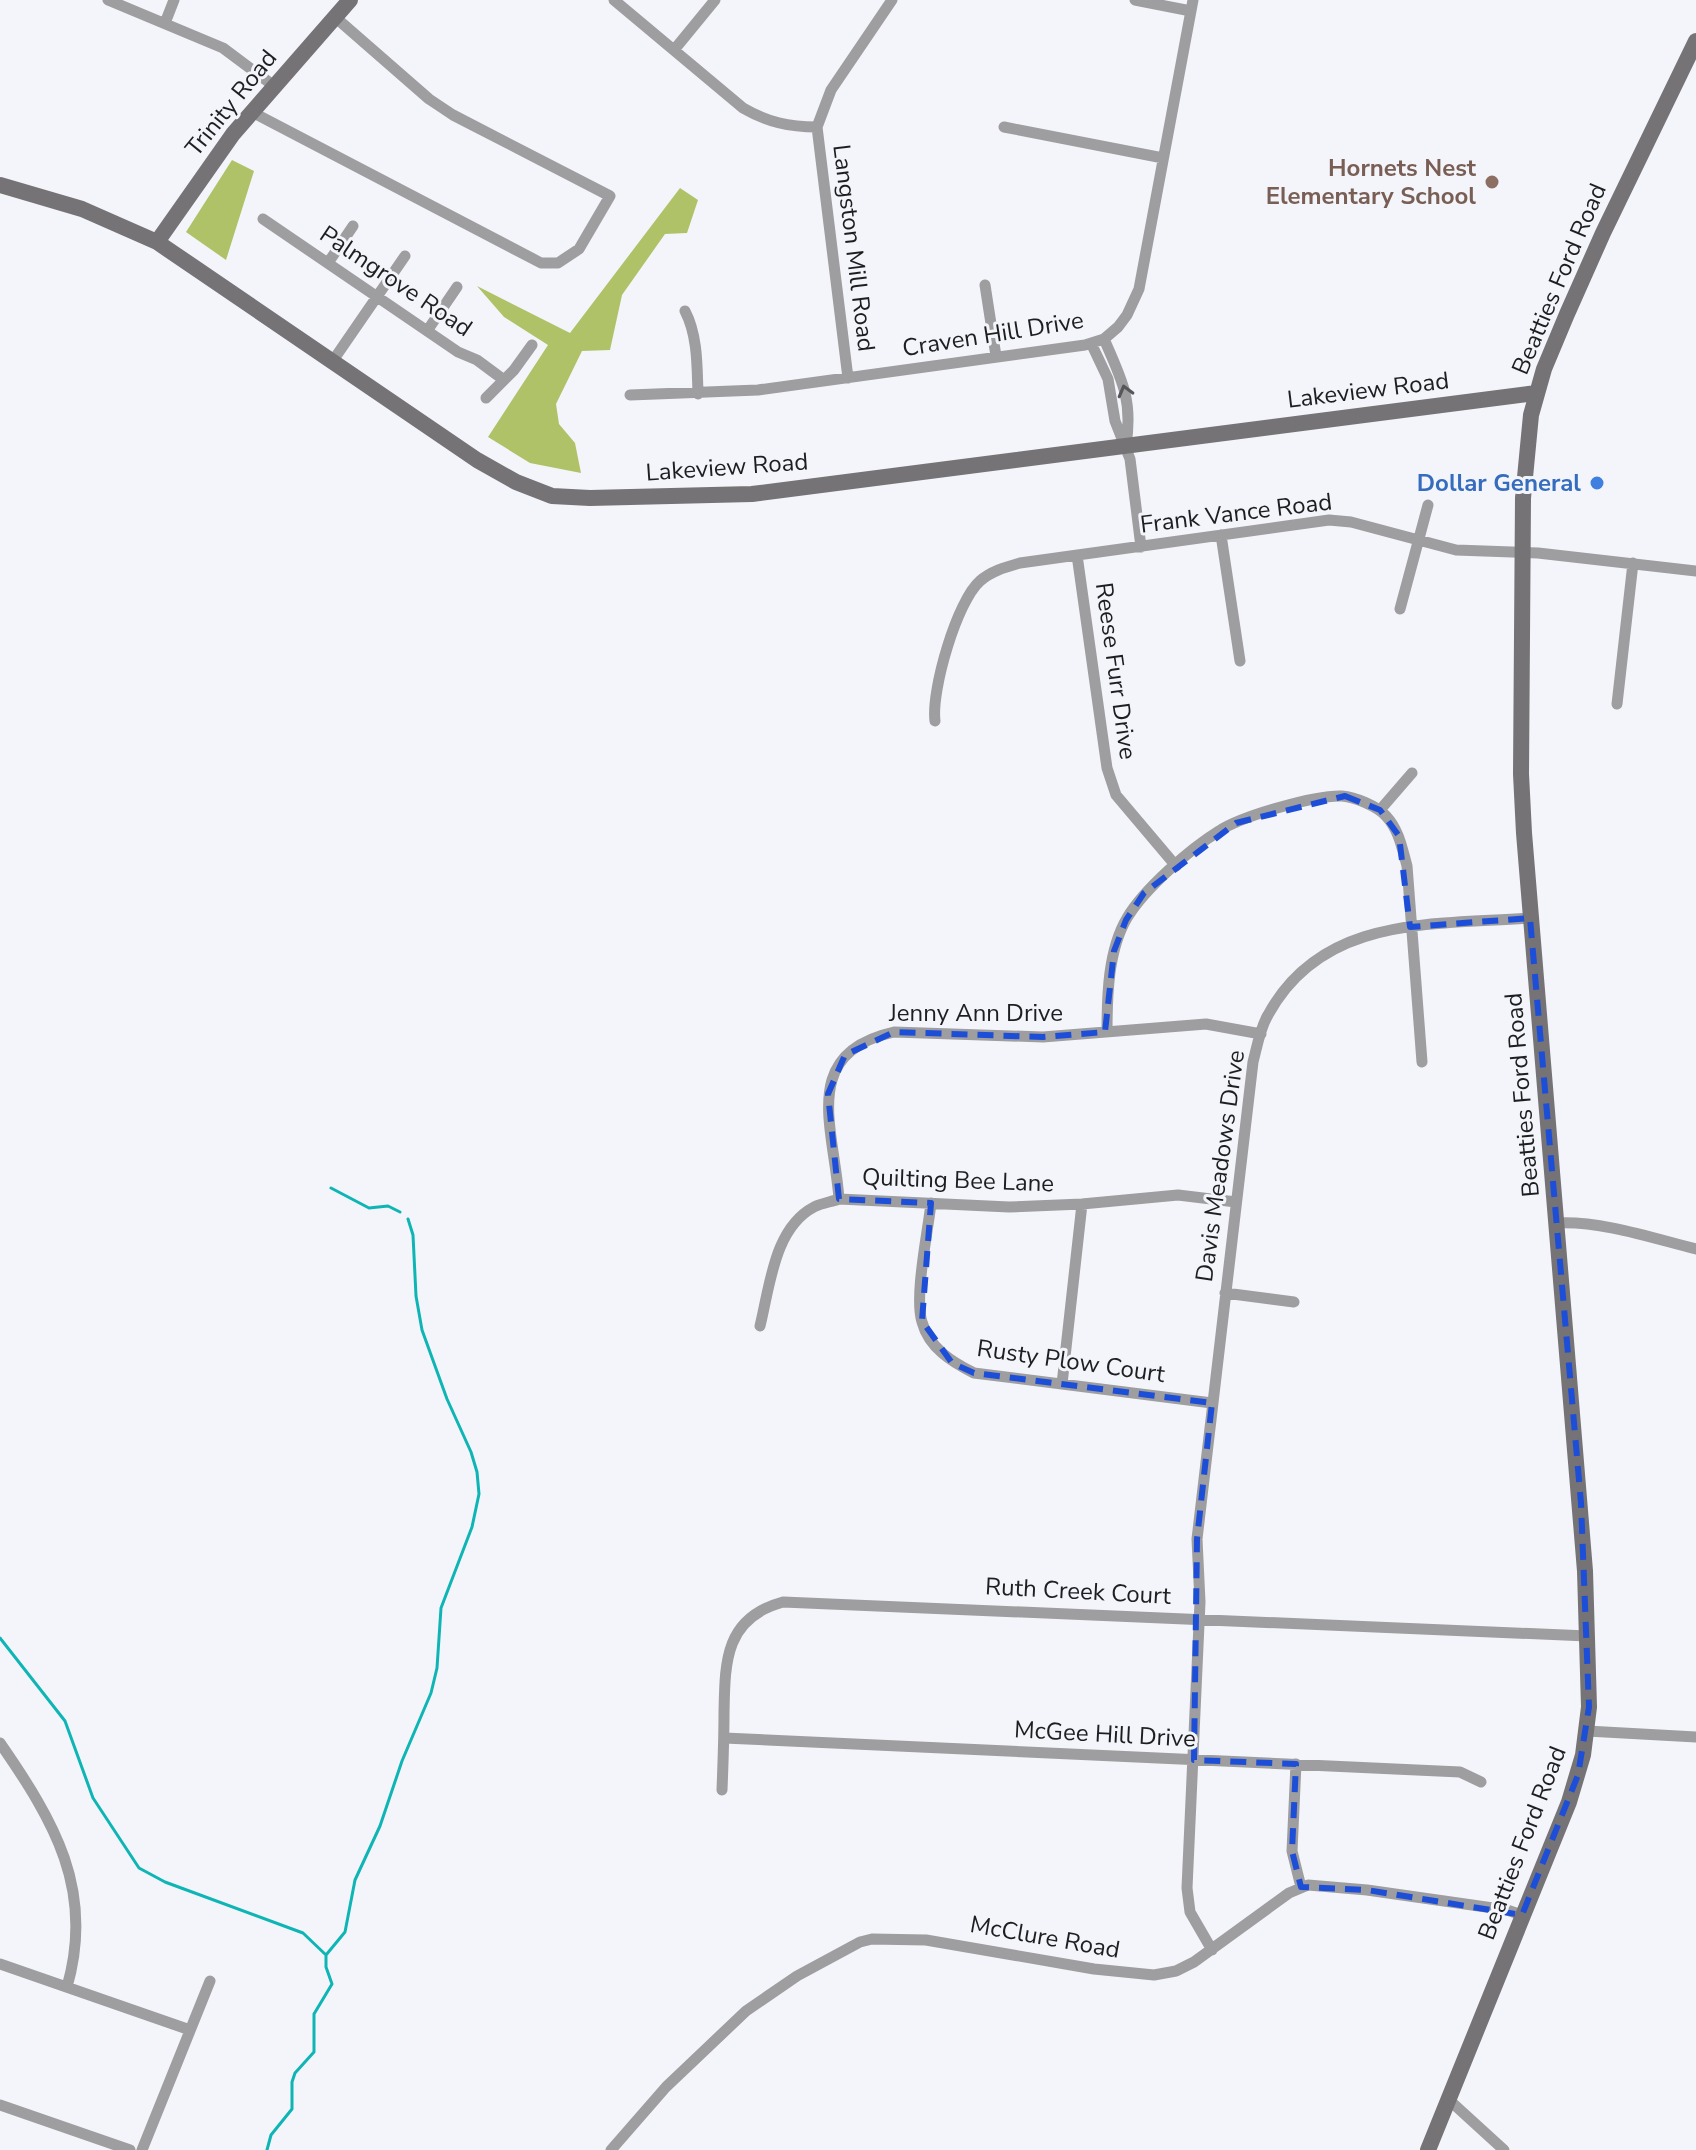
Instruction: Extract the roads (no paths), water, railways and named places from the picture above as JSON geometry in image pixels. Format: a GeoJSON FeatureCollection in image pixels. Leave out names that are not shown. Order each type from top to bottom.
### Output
{"type":"FeatureCollection","features":[{"type":"Feature","properties":{"kind":"main road","name":"Trinity Road"},"geometry":{"type":"LineString","coordinates":[[157,242],[216,156],[350,0]]}},
{"type":"Feature","properties":{"kind":"main road","name":"Beatties Ford Road"},"geometry":{"type":"LineString","coordinates":[[1428,2150],[1578,1775],[1587,1731],[1587,1636],[1581,1503],[1530,918],[1521,774],[1525,454],[1536,393],[1562,325],[1696,41]]}},
{"type":"Feature","properties":{"kind":"main road","name":"Lakeview Road"},"geometry":{"type":"LineString","coordinates":[[0,185],[82,209],[157,242],[477,460],[516,482],[552,496],[752,494],[1536,393]]}},
{"type":"Feature","properties":{"kind":"street"},"geometry":{"type":"LineString","coordinates":[[108,0],[223,48],[274,86]]}},
{"type":"Feature","properties":{"kind":"street"},"geometry":{"type":"LineString","coordinates":[[165,23],[174,0]]}},
{"type":"Feature","properties":{"kind":"street"},"geometry":{"type":"LineString","coordinates":[[614,0],[743,108],[761,119],[780,124],[817,127]]}},
{"type":"Feature","properties":{"kind":"street"},"geometry":{"type":"LineString","coordinates":[[674,50],[715,0]]}},
{"type":"Feature","properties":{"kind":"street","name":"Langston Mill Road"},"geometry":{"type":"LineString","coordinates":[[848,378],[817,127],[831,90],[892,0]]}},
{"type":"Feature","properties":{"kind":"street"},"geometry":{"type":"LineString","coordinates":[[1135,0],[1192,6]]}},
{"type":"Feature","properties":{"kind":"street","name":"Craven Hill Drive"},"geometry":{"type":"LineString","coordinates":[[630,395],[758,390],[1058,350],[1104,339],[1127,315],[1139,289],[1192,6]]}},
{"type":"Feature","properties":{"kind":"street"},"geometry":{"type":"LineString","coordinates":[[252,112],[541,263],[558,263],[579,249],[610,196],[453,115],[429,99],[335,17]]}},
{"type":"Feature","properties":{"kind":"street"},"geometry":{"type":"LineString","coordinates":[[1004,127],[1163,158]]}},
{"type":"Feature","properties":{"kind":"street","name":"Palmgrove Road"},"geometry":{"type":"LineString","coordinates":[[263,219],[504,380]]}},
{"type":"Feature","properties":{"kind":"street"},"geometry":{"type":"LineString","coordinates":[[328,263],[353,226]]}},
{"type":"Feature","properties":{"kind":"street"},"geometry":{"type":"LineString","coordinates":[[332,362],[405,256]]}},
{"type":"Feature","properties":{"kind":"street"},"geometry":{"type":"LineString","coordinates":[[985,285],[996,356]]}},
{"type":"Feature","properties":{"kind":"street"},"geometry":{"type":"LineString","coordinates":[[427,331],[457,287]]}},
{"type":"Feature","properties":{"kind":"street"},"geometry":{"type":"LineString","coordinates":[[685,311],[690,319],[697,353],[698,394]]}},
{"type":"Feature","properties":{"kind":"street"},"geometry":{"type":"LineString","coordinates":[[1104,339],[1126,389],[1130,418],[1126,445]]}},
{"type":"Feature","properties":{"kind":"street"},"geometry":{"type":"LineString","coordinates":[[1091,343],[1108,379],[1115,421],[1126,445],[1141,547]]}},
{"type":"Feature","properties":{"kind":"street"},"geometry":{"type":"LineString","coordinates":[[486,398],[532,345]]}},
{"type":"Feature","properties":{"kind":"street"},"geometry":{"type":"LineString","coordinates":[[1400,609],[1428,505]]}},
{"type":"Feature","properties":{"kind":"street","name":"Frank Vance Road"},"geometry":{"type":"LineString","coordinates":[[935,721],[935,698],[961,608],[987,575],[1020,563],[1341,521],[1465,551],[1522,552],[1696,571]]}},
{"type":"Feature","properties":{"kind":"street"},"geometry":{"type":"LineString","coordinates":[[1221,535],[1240,661]]}},
{"type":"Feature","properties":{"kind":"street","name":"Reese Furr Drive"},"geometry":{"type":"LineString","coordinates":[[1077,555],[1107,768],[1116,795],[1176,866]]}},
{"type":"Feature","properties":{"kind":"street"},"geometry":{"type":"LineString","coordinates":[[1617,704],[1633,563]]}},
{"type":"Feature","properties":{"kind":"street"},"geometry":{"type":"LineString","coordinates":[[1380,810],[1412,773]]}},
{"type":"Feature","properties":{"kind":"street"},"geometry":{"type":"LineString","coordinates":[[1107,1032],[1114,951],[1126,920],[1144,893],[1219,831],[1317,798],[1345,796],[1380,810],[1399,836],[1407,866],[1422,1062]]}},
{"type":"Feature","properties":{"kind":"street","name":"Davis Meadows Drive"},"geometry":{"type":"LineString","coordinates":[[1212,1950],[1197,1927],[1188,1902],[1199,1619],[1197,1539],[1253,1062],[1261,1034],[1268,1015],[1296,977],[1332,949],[1359,937],[1410,927],[1530,918]]}},
{"type":"Feature","properties":{"kind":"street","name":"Jenny Ann Drive"},"geometry":{"type":"LineString","coordinates":[[839,1199],[828,1094],[832,1074],[857,1044],[894,1032],[1043,1037],[1206,1024],[1261,1034]]}},
{"type":"Feature","properties":{"kind":"street","name":"Quilting Bee Lane"},"geometry":{"type":"LineString","coordinates":[[760,1326],[786,1234],[800,1216],[816,1206],[839,1199],[1009,1207],[1178,1195],[1236,1202]]}},
{"type":"Feature","properties":{"kind":"street","name":"Rusty Plow Court"},"geometry":{"type":"LineString","coordinates":[[931,1203],[921,1298],[922,1321],[933,1344],[952,1363],[974,1373],[1212,1403]]}},
{"type":"Feature","properties":{"kind":"street"},"geometry":{"type":"LineString","coordinates":[[1062,1384],[1082,1204]]}},
{"type":"Feature","properties":{"kind":"street"},"geometry":{"type":"LineString","coordinates":[[1557,1223],[1591,1225],[1696,1249]]}},
{"type":"Feature","properties":{"kind":"street"},"geometry":{"type":"LineString","coordinates":[[1225,1293],[1294,1302]]}},
{"type":"Feature","properties":{"kind":"street","name":"Ruth Creek Court"},"geometry":{"type":"LineString","coordinates":[[722,1790],[725,1673],[730,1647],[738,1631],[750,1618],[783,1602],[1587,1636]]}},
{"type":"Feature","properties":{"kind":"street"},"geometry":{"type":"LineString","coordinates":[[1587,1731],[1696,1737]]}},
{"type":"Feature","properties":{"kind":"street","name":"McGee Hill Drive"},"geometry":{"type":"LineString","coordinates":[[724,1738],[1460,1772],[1481,1782]]}},
{"type":"Feature","properties":{"kind":"street"},"geometry":{"type":"LineString","coordinates":[[0,1743],[58,1836],[70,1870],[77,1936],[67,1987]]}},
{"type":"Feature","properties":{"kind":"street"},"geometry":{"type":"LineString","coordinates":[[1296,1764],[1292,1851],[1301,1887],[1318,1884],[1367,1890],[1507,1910],[1522,1915]]}},
{"type":"Feature","properties":{"kind":"street","name":"McClure Road"},"geometry":{"type":"LineString","coordinates":[[611,2150],[666,2087],[746,2011],[797,1976],[860,1942],[883,1938],[926,1940],[1094,1969],[1154,1975],[1176,1971],[1212,1950],[1301,1887]]}},
{"type":"Feature","properties":{"kind":"street"},"geometry":{"type":"LineString","coordinates":[[0,1964],[190,2030]]}},
{"type":"Feature","properties":{"kind":"street"},"geometry":{"type":"LineString","coordinates":[[142,2150],[210,1981]]}},
{"type":"Feature","properties":{"kind":"street"},"geometry":{"type":"LineString","coordinates":[[1447,2098],[1504,2150]]}},
{"type":"Feature","properties":{"kind":"street"},"geometry":{"type":"LineString","coordinates":[[0,2105],[130,2150]]}},
{"type":"Feature","properties":{"kind":"waterway"},"geometry":{"type":"LineString","coordinates":[[331,1188],[369,1208],[388,1206],[400,1212]]}},
{"type":"Feature","properties":{"kind":"waterway"},"geometry":{"type":"LineString","coordinates":[[267,2150],[271,2135],[292,2109],[295,2073],[314,2052],[314,2014],[332,1984],[326,1967],[326,1955],[345,1932],[355,1880],[380,1826],[402,1761],[431,1693],[437,1668],[441,1608],[472,1527],[479,1494],[471,1452],[447,1399],[422,1330],[416,1296],[413,1235],[408,1219]]}},
{"type":"Feature","properties":{"kind":"waterway"},"geometry":{"type":"LineString","coordinates":[[0,1638],[65,1721],[93,1798],[139,1868],[165,1882],[303,1933],[326,1955]]}},
{"type":"Feature","properties":{"kind":"place","name":"Hornets Nest Elementary School"},"geometry":{"type":"Point","coordinates":[1492,182]}},
{"type":"Feature","properties":{"kind":"place","name":"Dollar General"},"geometry":{"type":"Point","coordinates":[1597,483]}}]}
